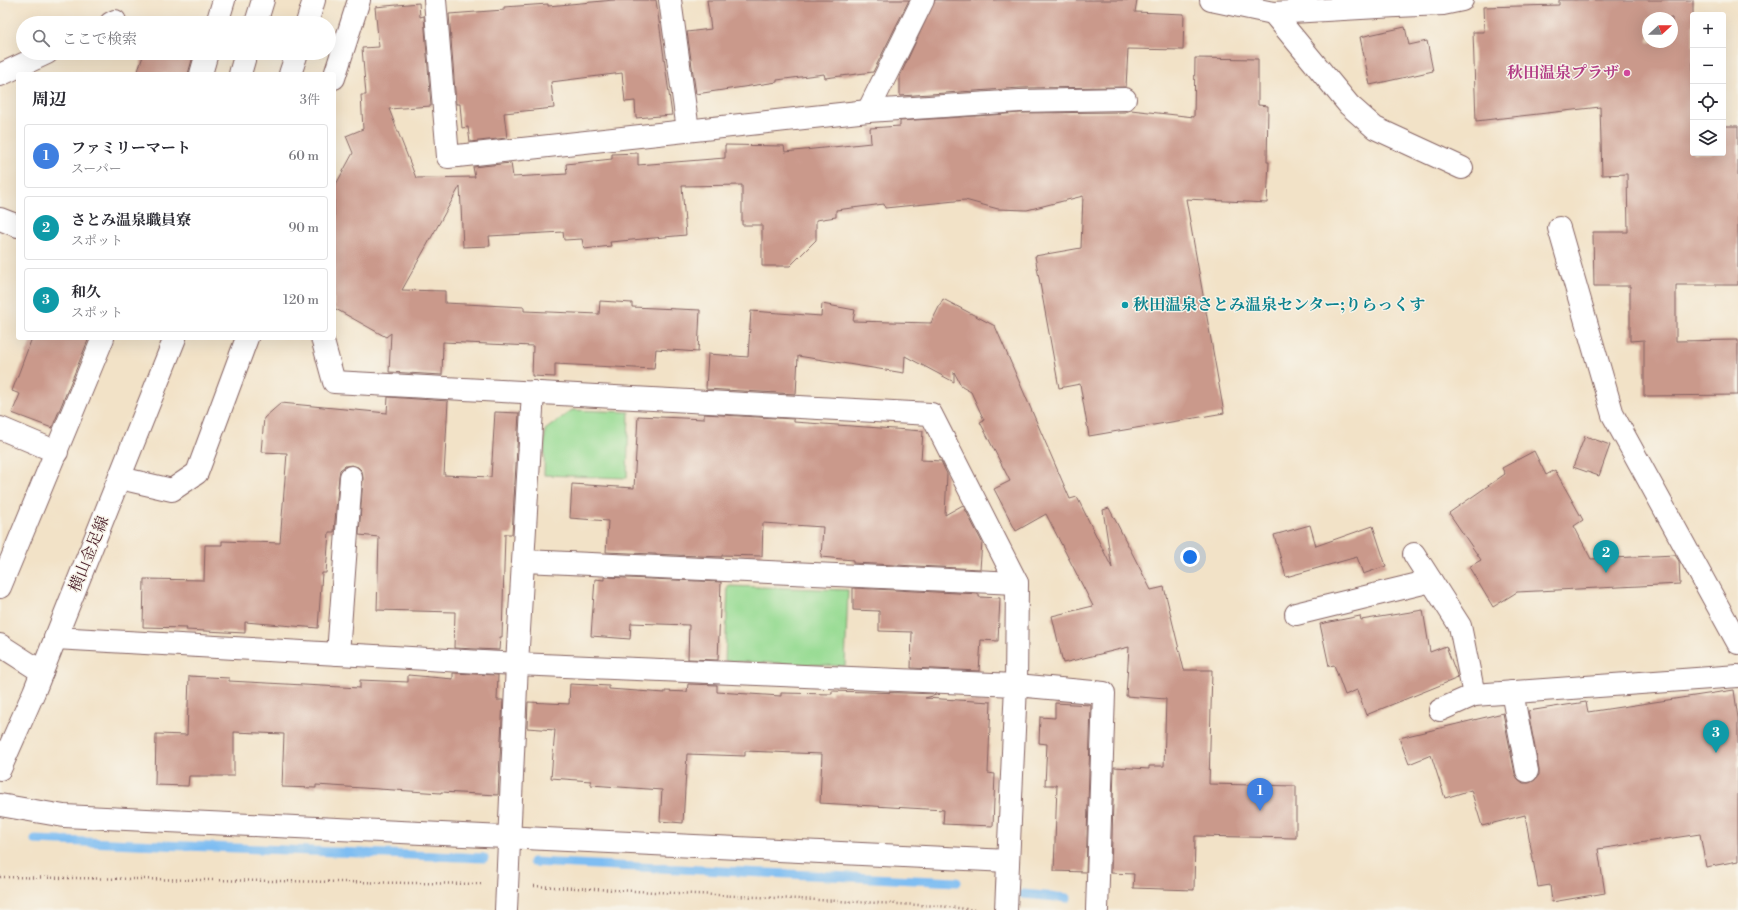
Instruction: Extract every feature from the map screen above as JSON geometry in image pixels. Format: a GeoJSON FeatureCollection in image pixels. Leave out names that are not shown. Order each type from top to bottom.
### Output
{"type":"FeatureCollection","features":[{"type":"Feature","properties":{"kind":"street"},"geometry":{"type":"LineString","coordinates":[[219,16],[224,0]]}},
{"type":"Feature","properties":{"kind":"street"},"geometry":{"type":"LineString","coordinates":[[258,16],[263,0]]}},
{"type":"Feature","properties":{"kind":"street"},"geometry":{"type":"LineString","coordinates":[[309,16],[314,0]]}},
{"type":"Feature","properties":{"kind":"street"},"geometry":{"type":"LineString","coordinates":[[336,72],[359,0]]}},
{"type":"Feature","properties":{"kind":"street"},"geometry":{"type":"LineString","coordinates":[[436,0],[448,157],[868,111],[1020,101],[1125,99]]}},
{"type":"Feature","properties":{"kind":"street"},"geometry":{"type":"LineString","coordinates":[[670,0],[688,130]]}},
{"type":"Feature","properties":{"kind":"street"},"geometry":{"type":"LineString","coordinates":[[868,111],[923,0]]}},
{"type":"Feature","properties":{"kind":"street"},"geometry":{"type":"LineString","coordinates":[[1211,0],[1273,13],[1396,3],[1443,4],[1462,0]]}},
{"type":"Feature","properties":{"kind":"street"},"geometry":{"type":"LineString","coordinates":[[1273,13],[1349,105],[1375,128],[1462,168]]}},
{"type":"Feature","properties":{"kind":"street"},"geometry":{"type":"LineString","coordinates":[[0,75],[32,60]]}},
{"type":"Feature","properties":{"kind":"street"},"geometry":{"type":"LineString","coordinates":[[202,72],[205,60]]}},
{"type":"Feature","properties":{"kind":"street"},"geometry":{"type":"LineString","coordinates":[[241,72],[244,60]]}},
{"type":"Feature","properties":{"kind":"street"},"geometry":{"type":"LineString","coordinates":[[291,72],[295,60]]}},
{"type":"Feature","properties":{"kind":"street"},"geometry":{"type":"LineString","coordinates":[[0,219],[16,225]]}},
{"type":"Feature","properties":{"kind":"street"},"geometry":{"type":"LineString","coordinates":[[1559,228],[1612,415],[1738,643]]}},
{"type":"Feature","properties":{"kind":"street"},"geometry":{"type":"LineString","coordinates":[[0,587],[102,340]]}},
{"type":"Feature","properties":{"kind":"street","name":"横山金足線"},"geometry":{"type":"LineString","coordinates":[[0,769],[42,672],[174,340]]}},
{"type":"Feature","properties":{"kind":"street"},"geometry":{"type":"LineString","coordinates":[[120,478],[172,490],[197,474],[245,340]]}},
{"type":"Feature","properties":{"kind":"street"},"geometry":{"type":"LineString","coordinates":[[323,340],[334,382],[931,414],[1017,583],[1016,685],[1006,910]]}},
{"type":"Feature","properties":{"kind":"street"},"geometry":{"type":"LineString","coordinates":[[506,910],[517,664],[533,392]]}},
{"type":"Feature","properties":{"kind":"street"},"geometry":{"type":"LineString","coordinates":[[0,428],[57,452]]}},
{"type":"Feature","properties":{"kind":"street"},"geometry":{"type":"LineString","coordinates":[[338,654],[351,477]]}},
{"type":"Feature","properties":{"kind":"street"},"geometry":{"type":"LineString","coordinates":[[1414,554],[1460,626],[1474,695]]}},
{"type":"Feature","properties":{"kind":"street"},"geometry":{"type":"LineString","coordinates":[[524,561],[1017,583]]}},
{"type":"Feature","properties":{"kind":"street"},"geometry":{"type":"LineString","coordinates":[[1296,614],[1431,581]]}},
{"type":"Feature","properties":{"kind":"street"},"geometry":{"type":"LineString","coordinates":[[55,638],[517,664],[1016,685],[1104,693],[1096,910]]}},
{"type":"Feature","properties":{"kind":"street"},"geometry":{"type":"LineString","coordinates":[[0,645],[42,672]]}},
{"type":"Feature","properties":{"kind":"street"},"geometry":{"type":"LineString","coordinates":[[1440,710],[1474,695],[1738,676]]}},
{"type":"Feature","properties":{"kind":"street"},"geometry":{"type":"LineString","coordinates":[[1512,692],[1527,771]]}},
{"type":"Feature","properties":{"kind":"street"},"geometry":{"type":"LineString","coordinates":[[0,805],[64,816],[1008,861]]}},
{"type":"Feature","properties":{"kind":"green space"},"geometry":{"type":"Polygon","coordinates":[[[572,410],[629,412],[627,478],[544,475],[545,430],[572,410]]]}},
{"type":"Feature","properties":{"kind":"green space"},"geometry":{"type":"Polygon","coordinates":[[[728,586],[848,590],[845,666],[725,661],[728,586]]]}},
{"type":"Feature","properties":{"kind":"building"},"geometry":{"type":"Polygon","coordinates":[[[614,0],[656,0],[672,115],[636,118],[635,101],[625,102],[622,73],[551,82],[554,108],[504,113],[507,138],[470,142],[468,127],[462,128],[460,104],[456,104],[449,14],[504,10],[504,7],[548,4],[548,6],[614,0]]]}},
{"type":"Feature","properties":{"kind":"building"},"geometry":{"type":"Polygon","coordinates":[[[707,0],[909,0],[873,72],[825,78],[824,74],[777,80],[777,82],[696,94],[687,32],[711,29],[707,0]]]}},
{"type":"Feature","properties":{"kind":"building"},"geometry":{"type":"Polygon","coordinates":[[[935,0],[1137,0],[1135,12],[1184,14],[1183,50],[1128,49],[1126,87],[1020,88],[900,96],[900,76],[935,0]]]}},
{"type":"Feature","properties":{"kind":"building"},"geometry":{"type":"Polygon","coordinates":[[[1559,0],[1693,0],[1693,12],[1690,12],[1690,156],[1726,156],[1726,126],[1738,126],[1738,285],[1676,285],[1676,341],[1738,340],[1738,395],[1644,396],[1644,340],[1630,341],[1630,286],[1594,286],[1593,232],[1628,232],[1627,174],[1602,175],[1600,107],[1476,121],[1473,32],[1484,32],[1483,7],[1559,5],[1559,0]]]}},
{"type":"Feature","properties":{"kind":"building"},"geometry":{"type":"Polygon","coordinates":[[[419,3],[420,17],[424,16],[431,106],[389,109],[416,178],[475,177],[473,167],[511,163],[513,177],[567,174],[566,164],[612,159],[612,154],[638,153],[638,165],[725,158],[725,145],[784,146],[785,152],[871,143],[870,128],[900,126],[900,121],[1021,113],[1125,112],[1131,110],[1194,117],[1195,58],[1258,59],[1258,105],[1268,106],[1267,162],[1269,162],[1267,203],[1186,199],[1224,413],[1089,436],[1080,384],[1059,388],[1035,256],[1081,248],[1083,196],[1027,210],[998,209],[965,200],[885,208],[884,204],[836,210],[836,217],[816,220],[816,240],[790,266],[762,266],[762,225],[742,225],[742,185],[682,186],[686,235],[610,242],[611,246],[584,249],[582,239],[564,240],[563,232],[489,236],[490,246],[463,247],[460,186],[402,290],[445,291],[445,303],[524,307],[524,311],[599,314],[600,301],[632,303],[632,307],[700,310],[698,352],[656,349],[654,369],[555,364],[555,377],[532,376],[533,346],[443,342],[442,375],[389,372],[391,333],[386,337],[336,309],[336,184],[353,153],[346,136],[363,129],[361,95],[366,95],[362,48],[379,47],[375,7],[419,3]]]}},
{"type":"Feature","properties":{"kind":"building"},"geometry":{"type":"Polygon","coordinates":[[[1405,27],[1409,45],[1427,41],[1433,71],[1370,85],[1360,37],[1405,27]]]}},
{"type":"Feature","properties":{"kind":"building"},"geometry":{"type":"Polygon","coordinates":[[[142,60],[192,60],[189,72],[138,72],[142,60]]]}},
{"type":"Feature","properties":{"kind":"building"},"geometry":{"type":"Polygon","coordinates":[[[943,299],[995,326],[1070,499],[1077,497],[1112,568],[1103,510],[1109,508],[1151,590],[1164,587],[1184,670],[1212,670],[1209,784],[1296,786],[1296,838],[1195,836],[1194,890],[1133,888],[1134,874],[1111,873],[1114,767],[1149,769],[1149,766],[1164,766],[1166,699],[1126,696],[1129,647],[1063,663],[1052,616],[1093,606],[1046,514],[1016,531],[994,489],[1010,481],[980,422],[984,420],[971,392],[962,387],[954,372],[954,382],[905,356],[904,373],[798,356],[796,394],[706,389],[708,354],[748,357],[751,311],[821,316],[822,304],[855,310],[853,321],[931,323],[943,299]]]}},
{"type":"Feature","properties":{"kind":"building"},"geometry":{"type":"Polygon","coordinates":[[[31,340],[88,340],[52,428],[12,413],[20,394],[12,391],[31,340]]]}},
{"type":"Feature","properties":{"kind":"building"},"geometry":{"type":"Polygon","coordinates":[[[388,397],[448,401],[444,475],[491,477],[495,412],[519,413],[512,534],[505,534],[502,637],[500,637],[499,650],[454,648],[455,612],[377,610],[379,537],[359,535],[363,478],[362,471],[358,467],[352,465],[345,466],[340,470],[334,532],[329,532],[326,573],[322,573],[318,628],[245,622],[245,633],[186,630],[187,628],[143,627],[144,579],[204,580],[205,545],[222,545],[222,541],[280,543],[287,453],[261,452],[264,418],[281,403],[387,413],[388,397]]]}},
{"type":"Feature","properties":{"kind":"building"},"geometry":{"type":"Polygon","coordinates":[[[704,414],[794,419],[794,422],[923,431],[921,460],[941,461],[947,474],[945,515],[963,505],[982,542],[980,569],[853,563],[853,560],[821,557],[823,527],[763,523],[762,556],[722,555],[722,557],[606,552],[608,521],[570,518],[572,484],[634,488],[638,416],[704,419],[704,414]]]}},
{"type":"Feature","properties":{"kind":"building"},"geometry":{"type":"Polygon","coordinates":[[[1585,436],[1610,445],[1599,476],[1573,467],[1585,436]]]}},
{"type":"Feature","properties":{"kind":"building"},"geometry":{"type":"Polygon","coordinates":[[[1534,451],[1546,475],[1555,470],[1583,520],[1574,526],[1591,559],[1675,555],[1679,561],[1680,584],[1517,592],[1493,607],[1469,567],[1481,560],[1449,513],[1505,474],[1502,468],[1534,451]]]}},
{"type":"Feature","properties":{"kind":"building"},"geometry":{"type":"Polygon","coordinates":[[[1310,525],[1316,546],[1373,526],[1386,566],[1363,574],[1357,557],[1286,577],[1274,535],[1310,525]]]}},
{"type":"Feature","properties":{"kind":"building"},"geometry":{"type":"Polygon","coordinates":[[[604,577],[721,582],[718,660],[688,659],[689,625],[631,623],[630,639],[591,636],[595,579],[604,580],[604,577]]]}},
{"type":"Feature","properties":{"kind":"building"},"geometry":{"type":"Polygon","coordinates":[[[853,588],[979,594],[979,597],[1000,598],[998,641],[981,640],[979,671],[911,668],[912,632],[879,631],[879,611],[853,610],[853,588]]]}},
{"type":"Feature","properties":{"kind":"building"},"geometry":{"type":"Polygon","coordinates":[[[1423,610],[1430,652],[1446,646],[1458,678],[1366,715],[1357,690],[1345,695],[1334,665],[1329,666],[1320,624],[1360,616],[1361,620],[1423,610]]]}},
{"type":"Feature","properties":{"kind":"building"},"geometry":{"type":"Polygon","coordinates":[[[453,673],[498,675],[497,700],[503,700],[498,795],[316,785],[316,788],[282,787],[284,734],[234,732],[234,776],[189,776],[188,786],[155,785],[156,734],[187,735],[189,676],[229,678],[229,681],[360,688],[360,680],[408,682],[408,675],[453,679],[453,673]]]}},
{"type":"Feature","properties":{"kind":"building"},"geometry":{"type":"Polygon","coordinates":[[[570,684],[609,686],[609,689],[665,693],[665,691],[687,692],[688,684],[717,685],[717,692],[781,696],[781,693],[832,694],[832,691],[940,694],[925,698],[991,702],[988,773],[995,774],[993,826],[943,824],[944,810],[820,803],[822,754],[745,751],[745,756],[687,754],[683,823],[660,821],[662,790],[591,785],[591,781],[551,778],[555,730],[527,728],[528,702],[569,704],[570,684]]]}},
{"type":"Feature","properties":{"kind":"building"},"geometry":{"type":"Polygon","coordinates":[[[1734,690],[1738,718],[1738,861],[1706,867],[1700,834],[1598,849],[1605,893],[1552,902],[1550,885],[1538,887],[1525,815],[1482,826],[1471,790],[1445,798],[1431,755],[1409,764],[1399,738],[1503,713],[1515,774],[1523,783],[1529,783],[1535,780],[1539,775],[1539,769],[1528,711],[1586,702],[1588,712],[1734,690]]]}},
{"type":"Feature","properties":{"kind":"building"},"geometry":{"type":"Polygon","coordinates":[[[1055,703],[1091,705],[1086,872],[1054,871],[1057,785],[1045,785],[1047,744],[1039,743],[1040,717],[1055,718],[1055,703]]]}},
{"type":"Feature","properties":{"kind":"waterway"},"geometry":{"type":"LineString","coordinates":[[35,840],[484,858]]}},
{"type":"Feature","properties":{"kind":"waterway"},"geometry":{"type":"LineString","coordinates":[[533,862],[957,882]]}},
{"type":"Feature","properties":{"kind":"waterway"},"geometry":{"type":"LineString","coordinates":[[1023,894],[1067,898]]}},
{"type":"Feature","properties":{"kind":"place","name":"秋田温泉プラザ"},"geometry":{"type":"Point","coordinates":[1627,73]}},
{"type":"Feature","properties":{"kind":"place","name":"秋田温泉さとみ温泉センター;りらっくす"},"geometry":{"type":"Point","coordinates":[1125,305]}},
{"type":"Feature","properties":{"kind":"place","name":"さとみ温泉職員寮"},"geometry":{"type":"Point","coordinates":[1606,573]}},
{"type":"Feature","properties":{"kind":"place","name":"和久"},"geometry":{"type":"Point","coordinates":[1716,753]}},
{"type":"Feature","properties":{"kind":"place","name":"ファミリーマート"},"geometry":{"type":"Point","coordinates":[1260,811]}}]}
